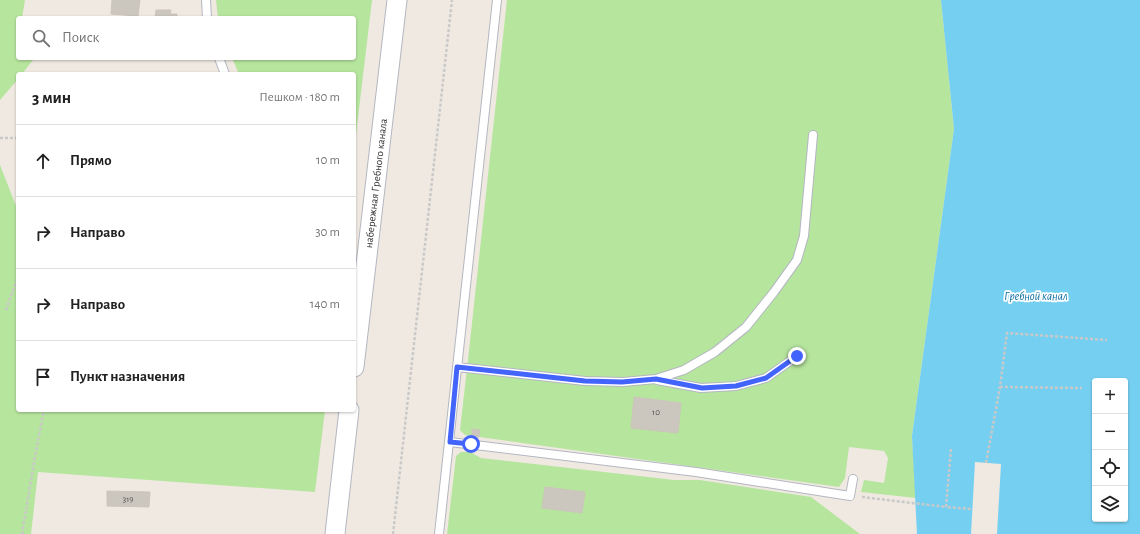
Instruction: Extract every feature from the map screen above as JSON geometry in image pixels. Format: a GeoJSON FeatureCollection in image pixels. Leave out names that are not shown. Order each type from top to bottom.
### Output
{"type":"FeatureCollection","features":[{"type":"Feature","properties":{"kind":"street","name":"набережная Гребного канала"},"geometry":{"type":"LineString","coordinates":[[356,330],[358,293],[397,0]]}},
{"type":"Feature","properties":{"kind":"street"},"geometry":{"type":"LineString","coordinates":[[335,534],[349,412]]}},
{"type":"Feature","properties":{"kind":"lane"},"geometry":{"type":"LineString","coordinates":[[206,0],[207,16]]}},
{"type":"Feature","properties":{"kind":"lane"},"geometry":{"type":"LineString","coordinates":[[439,534],[497,0]]}},
{"type":"Feature","properties":{"kind":"lane"},"geometry":{"type":"LineString","coordinates":[[220,60],[224,72]]}},
{"type":"Feature","properties":{"kind":"lane"},"geometry":{"type":"LineString","coordinates":[[457,367],[585,381],[622,382],[656,379],[684,370],[715,352],[746,327],[797,260],[804,236],[813,135]]}},
{"type":"Feature","properties":{"kind":"lane"},"geometry":{"type":"LineString","coordinates":[[656,379],[702,388],[736,386],[766,378],[797,356]]}},
{"type":"Feature","properties":{"kind":"lane"},"geometry":{"type":"LineString","coordinates":[[450,442],[696,472],[850,496],[853,479]]}},
{"type":"Feature","properties":{"kind":"path"},"geometry":{"type":"LineString","coordinates":[[393,534],[452,0]]}},
{"type":"Feature","properties":{"kind":"path"},"geometry":{"type":"LineString","coordinates":[[0,138],[16,138]]}},
{"type":"Feature","properties":{"kind":"path"},"geometry":{"type":"LineString","coordinates":[[6,310],[16,282]]}},
{"type":"Feature","properties":{"kind":"path"},"geometry":{"type":"LineString","coordinates":[[986,463],[1000,387],[1007,333],[1107,340]]}},
{"type":"Feature","properties":{"kind":"path"},"geometry":{"type":"LineString","coordinates":[[1000,387],[1082,388]]}},
{"type":"Feature","properties":{"kind":"path"},"geometry":{"type":"LineString","coordinates":[[22,534],[44,412]]}},
{"type":"Feature","properties":{"kind":"path"},"geometry":{"type":"LineString","coordinates":[[946,507],[951,449]]}},
{"type":"Feature","properties":{"kind":"path"},"geometry":{"type":"LineString","coordinates":[[850,496],[972,509]]}},
{"type":"Feature","properties":{"kind":"green space"},"geometry":{"type":"Polygon","coordinates":[[[0,0],[25,0],[22,16],[16,16],[16,60],[33,60],[24,72],[16,72],[16,81],[0,100],[0,0]]]}},
{"type":"Feature","properties":{"kind":"green space"},"geometry":{"type":"Polygon","coordinates":[[[216,0],[372,0],[356,134],[356,72],[238,72],[233,60],[356,60],[356,16],[218,16],[216,0]]]}},
{"type":"Feature","properties":{"kind":"green space"},"geometry":{"type":"Polygon","coordinates":[[[507,0],[941,0],[954,129],[912,436],[916,498],[861,492],[864,480],[884,483],[888,458],[884,451],[849,447],[845,478],[839,487],[465,435],[460,430],[507,0]],[[635,397],[678,433],[681,403],[635,397]]]}},
{"type":"Feature","properties":{"kind":"green space"},"geometry":{"type":"Polygon","coordinates":[[[0,165],[16,206],[16,412],[325,412],[315,492],[38,472],[31,534],[0,534],[0,165]]]}},
{"type":"Feature","properties":{"kind":"green space"},"geometry":{"type":"Polygon","coordinates":[[[461,452],[470,452],[481,458],[674,480],[700,480],[811,497],[860,534],[447,534],[456,456],[461,452]]]}},
{"type":"Feature","properties":{"kind":"water","name":"Гребной канал"},"geometry":{"type":"Polygon","coordinates":[[[941,0],[1140,0],[1140,534],[917,534],[912,436],[954,129],[941,0]]]}},
{"type":"Feature","properties":{"kind":"pier"},"geometry":{"type":"Polygon","coordinates":[[[975,462],[1001,464],[997,534],[971,534],[975,462]]]}},
{"type":"Feature","properties":{"kind":"building"},"geometry":{"type":"Polygon","coordinates":[[[112,0],[140,0],[138,16],[111,14],[112,0]]]}},
{"type":"Feature","properties":{"kind":"building"},"geometry":{"type":"Polygon","coordinates":[[[156,10],[171,10],[170,14],[177,14],[177,16],[155,16],[156,10]]]}},
{"type":"Feature","properties":{"kind":"building"},"geometry":{"type":"Polygon","coordinates":[[[634,397],[681,403],[678,433],[631,428],[634,397]]]}},
{"type":"Feature","properties":{"kind":"building"},"geometry":{"type":"Polygon","coordinates":[[[472,429],[480,430],[479,437],[472,436],[472,429]]]}},
{"type":"Feature","properties":{"kind":"building"},"geometry":{"type":"Polygon","coordinates":[[[545,487],[585,492],[582,513],[542,508],[545,487]]]}},
{"type":"Feature","properties":{"kind":"building"},"geometry":{"type":"Polygon","coordinates":[[[107,491],[150,492],[149,507],[107,506],[107,491]]]}},
{"type":"Feature","properties":{"kind":"route"},"geometry":{"type":"LineString","coordinates":[[471,444],[450,442],[457,367],[585,381],[622,382],[656,379],[702,388],[736,386],[766,378],[797,356]]}}]}
